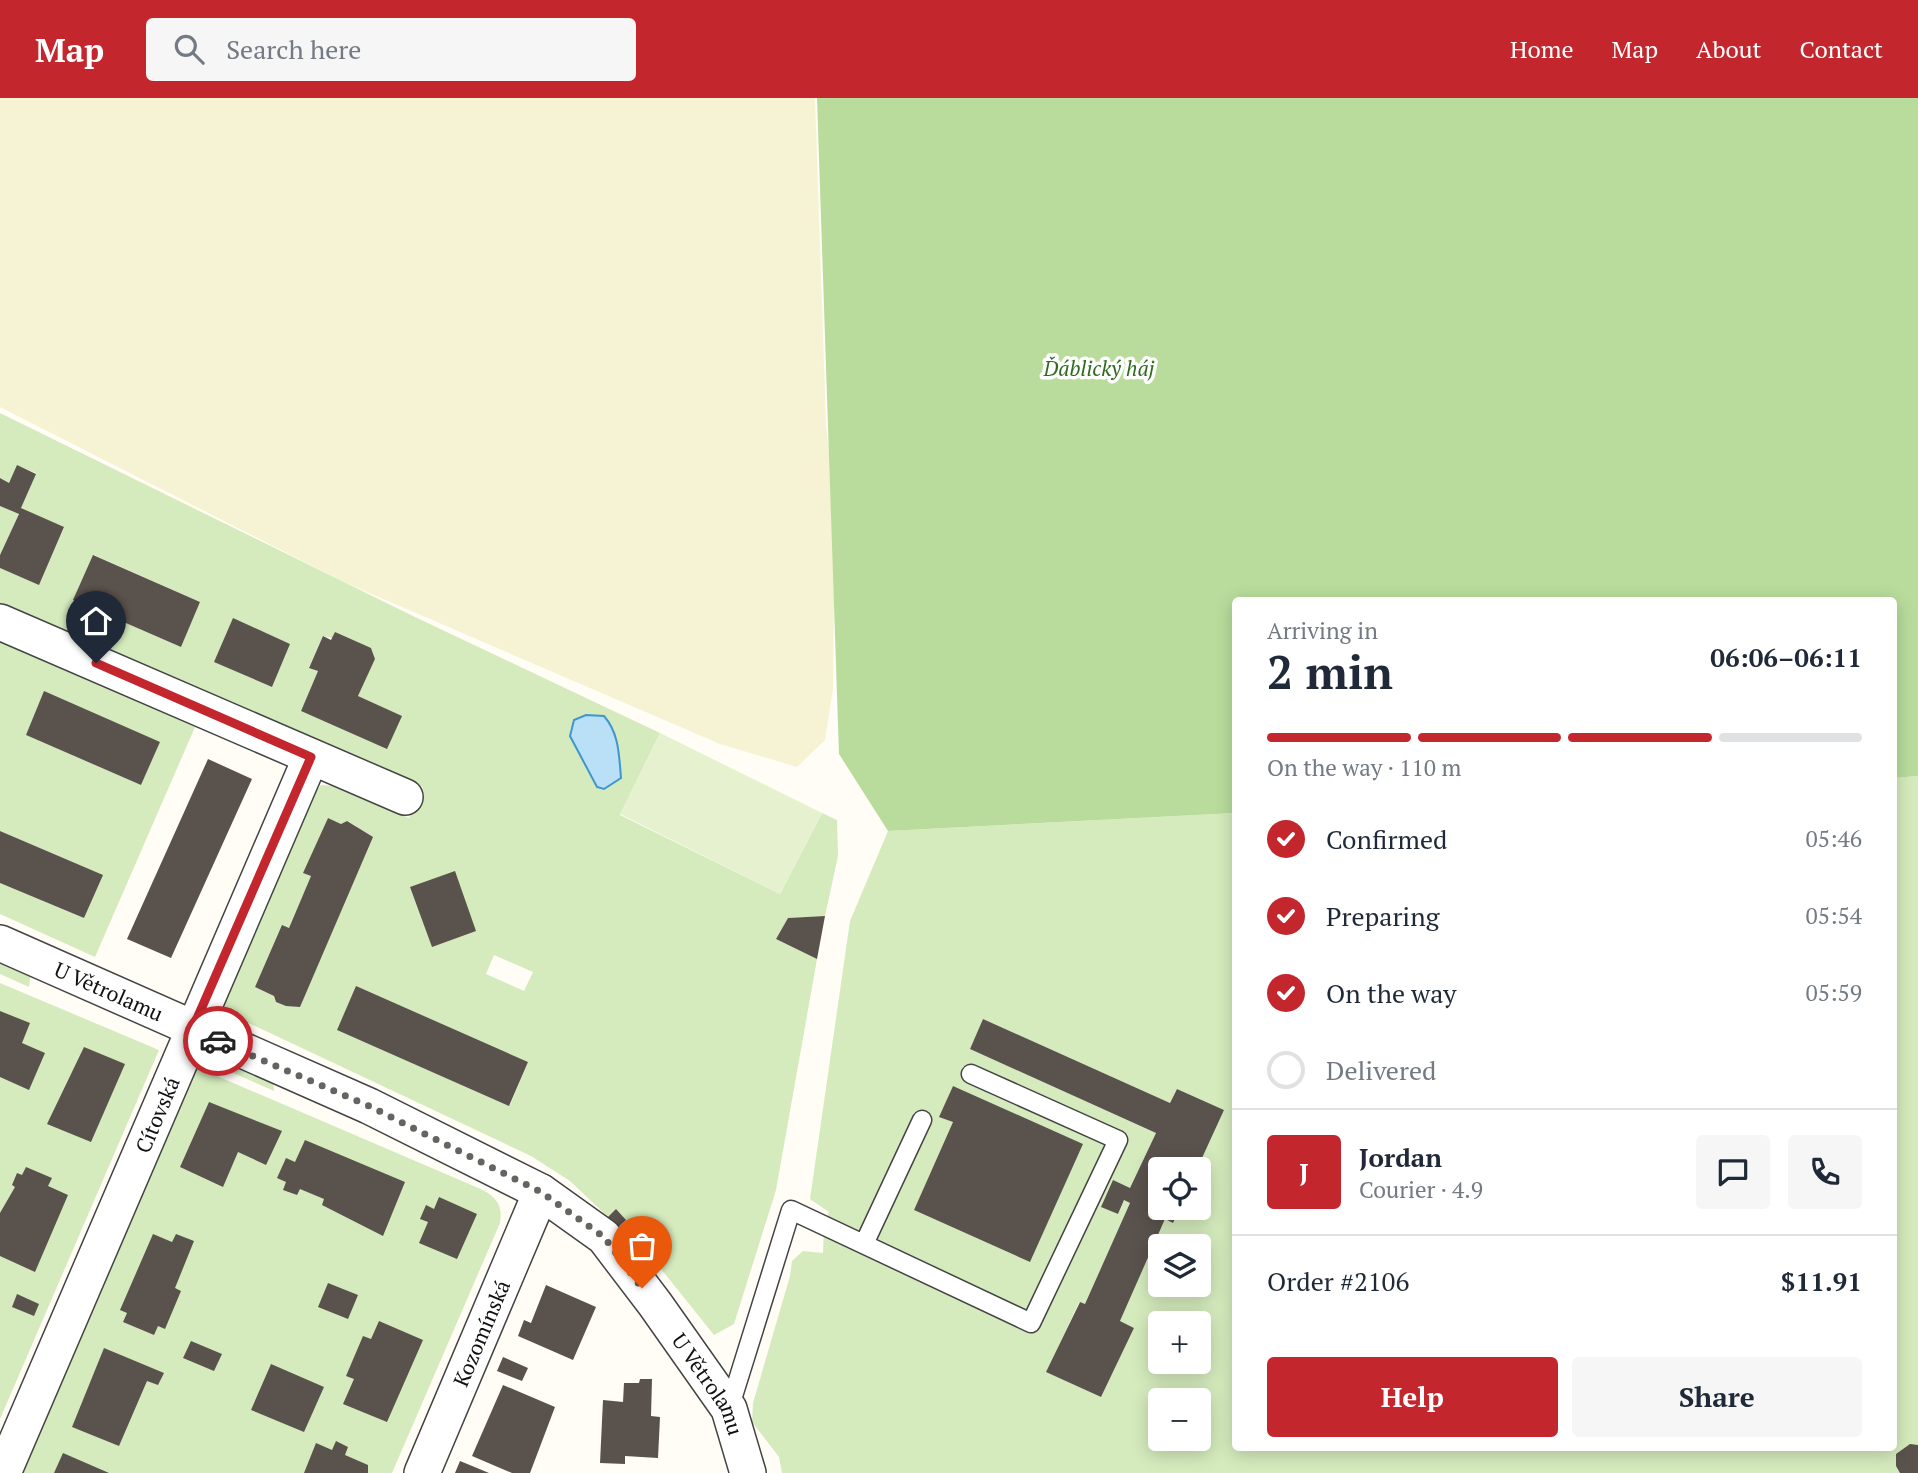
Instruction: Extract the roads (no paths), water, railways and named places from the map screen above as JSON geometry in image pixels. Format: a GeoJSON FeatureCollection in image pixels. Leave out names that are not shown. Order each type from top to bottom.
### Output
{"type":"FeatureCollection","features":[{"type":"Feature","properties":{"kind":"street"},"geometry":{"type":"LineString","coordinates":[[0,622],[405,797]]}},
{"type":"Feature","properties":{"kind":"street","name":"Cítovská"},"geometry":{"type":"LineString","coordinates":[[3,1473],[311,757]]}},
{"type":"Feature","properties":{"kind":"street","name":"U Větrolamu"},"geometry":{"type":"LineString","coordinates":[[0,943],[369,1106],[541,1192],[604,1237],[729,1409],[748,1473]]}},
{"type":"Feature","properties":{"kind":"street","name":"Kozomínská"},"geometry":{"type":"LineString","coordinates":[[422,1473],[541,1192]]}},
{"type":"Feature","properties":{"kind":"lane"},"geometry":{"type":"LineString","coordinates":[[729,1409],[790,1210],[1031,1323],[1118,1140],[971,1074]]}},
{"type":"Feature","properties":{"kind":"lane"},"geometry":{"type":"LineString","coordinates":[[864,1244],[922,1120]]}},
{"type":"Feature","properties":{"kind":"water"},"geometry":{"type":"Polygon","coordinates":[[[586,715],[604,716],[613,730],[617,745],[621,778],[604,789],[597,787],[570,736],[574,720],[586,715]]]}},
{"type":"Feature","properties":{"kind":"park label","name":"Ďáblický háj"},"geometry":{"type":"Point","coordinates":[1099,368]}}]}
